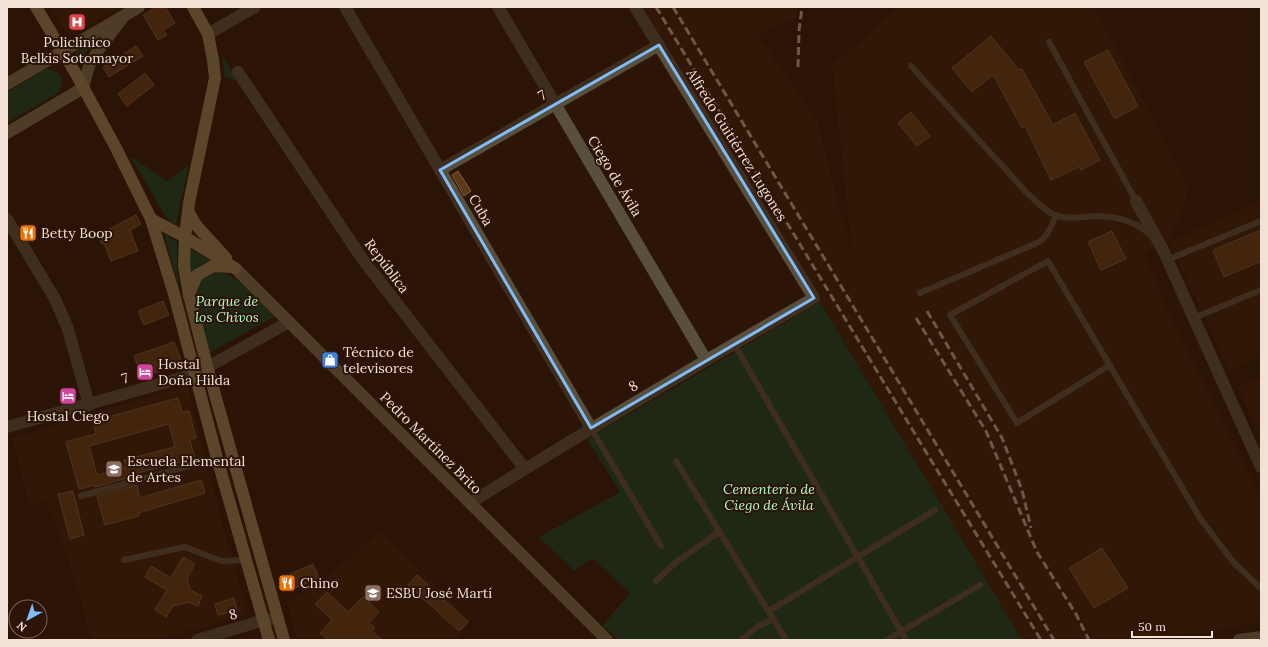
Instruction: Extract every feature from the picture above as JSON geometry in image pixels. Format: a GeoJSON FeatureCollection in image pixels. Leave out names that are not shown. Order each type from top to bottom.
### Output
{"type":"FeatureCollection","features":[{"type":"Feature","properties":{"kind":"main road"},"geometry":{"type":"LineString","coordinates":[[36,7],[116,148],[151,219],[174,294],[217,458],[269,640]]}},
{"type":"Feature","properties":{"kind":"main road"},"geometry":{"type":"LineString","coordinates":[[193,7],[208,34],[215,78],[191,195],[185,237],[184,266],[189,295],[207,366],[284,640]]}},
{"type":"Feature","properties":{"kind":"main road"},"geometry":{"type":"LineString","coordinates":[[189,213],[196,225],[235,268]]}},
{"type":"Feature","properties":{"kind":"main road"},"geometry":{"type":"LineString","coordinates":[[151,219],[185,237],[235,268]]}},
{"type":"Feature","properties":{"kind":"main road"},"geometry":{"type":"LineString","coordinates":[[189,295],[197,275],[213,266],[235,268]]}},
{"type":"Feature","properties":{"kind":"street"},"geometry":{"type":"LineString","coordinates":[[7,84],[139,7]]}},
{"type":"Feature","properties":{"kind":"street"},"geometry":{"type":"LineString","coordinates":[[208,34],[255,7]]}},
{"type":"Feature","properties":{"kind":"street","name":"Cuba"},"geometry":{"type":"LineString","coordinates":[[345,7],[591,428]]}},
{"type":"Feature","properties":{"kind":"street","name":"Ciego de Ávila"},"geometry":{"type":"LineString","coordinates":[[498,7],[706,360]]}},
{"type":"Feature","properties":{"kind":"street","name":"Alfredo Guitiérrez Lugones"},"geometry":{"type":"LineString","coordinates":[[635,7],[814,298]]}},
{"type":"Feature","properties":{"kind":"street"},"geometry":{"type":"LineString","coordinates":[[7,133],[83,88],[91,63],[98,51],[125,15]]}},
{"type":"Feature","properties":{"kind":"street","name":"7"},"geometry":{"type":"LineString","coordinates":[[440,170],[658,45]]}},
{"type":"Feature","properties":{"kind":"street","name":"República"},"geometry":{"type":"LineString","coordinates":[[238,72],[361,257],[525,469]]}},
{"type":"Feature","properties":{"kind":"street"},"geometry":{"type":"LineString","coordinates":[[1136,201],[1165,255],[1261,467]]}},
{"type":"Feature","properties":{"kind":"street"},"geometry":{"type":"LineString","coordinates":[[7,219],[55,299],[68,330],[89,404]]}},
{"type":"Feature","properties":{"kind":"street","name":"Pedro Martínez Brito"},"geometry":{"type":"LineString","coordinates":[[235,268],[607,640]]}},
{"type":"Feature","properties":{"kind":"street","name":"8"},"geometry":{"type":"LineString","coordinates":[[470,503],[591,428],[814,298]]}},
{"type":"Feature","properties":{"kind":"street","name":"7"},"geometry":{"type":"LineString","coordinates":[[7,427],[195,374],[289,322]]}},
{"type":"Feature","properties":{"kind":"street","name":"8"},"geometry":{"type":"LineString","coordinates":[[197,640],[264,620],[278,618]]}},
{"type":"Feature","properties":{"kind":"street"},"geometry":{"type":"LineString","coordinates":[[1239,640],[1261,637]]}},
{"type":"Feature","properties":{"kind":"lane"},"geometry":{"type":"LineString","coordinates":[[1049,42],[1136,201]]}},
{"type":"Feature","properties":{"kind":"lane"},"geometry":{"type":"LineString","coordinates":[[911,66],[1028,193],[1044,209],[1056,215],[1070,218],[1101,216],[1125,220],[1140,227],[1149,234],[1165,255],[1261,221]]}},
{"type":"Feature","properties":{"kind":"lane"},"geometry":{"type":"LineString","coordinates":[[920,293],[1037,243],[1047,234],[1056,215]]}},
{"type":"Feature","properties":{"kind":"lane"},"geometry":{"type":"LineString","coordinates":[[1110,365],[1017,424],[950,315],[1048,261],[1110,365],[1200,518],[1234,563],[1261,588]]}},
{"type":"Feature","properties":{"kind":"lane"},"geometry":{"type":"LineString","coordinates":[[1194,318],[1261,290]]}},
{"type":"Feature","properties":{"kind":"lane"},"geometry":{"type":"LineString","coordinates":[[734,344],[906,640]]}},
{"type":"Feature","properties":{"kind":"lane"},"geometry":{"type":"LineString","coordinates":[[591,428],[661,546]]}},
{"type":"Feature","properties":{"kind":"lane"},"geometry":{"type":"LineString","coordinates":[[81,496],[217,458]]}},
{"type":"Feature","properties":{"kind":"lane"},"geometry":{"type":"LineString","coordinates":[[676,461],[786,640]]}},
{"type":"Feature","properties":{"kind":"lane"},"geometry":{"type":"LineString","coordinates":[[768,611],[935,510]]}},
{"type":"Feature","properties":{"kind":"lane"},"geometry":{"type":"LineString","coordinates":[[656,581],[675,563],[719,532]]}},
{"type":"Feature","properties":{"kind":"lane"},"geometry":{"type":"LineString","coordinates":[[124,560],[185,547],[221,561],[246,560]]}},
{"type":"Feature","properties":{"kind":"lane"},"geometry":{"type":"LineString","coordinates":[[887,640],[980,584]]}},
{"type":"Feature","properties":{"kind":"lane"},"geometry":{"type":"LineString","coordinates":[[741,640],[759,626],[773,619]]}},
{"type":"Feature","properties":{"kind":"highlighted area"},"geometry":{"type":"Polygon","coordinates":[[[659,45],[814,298],[591,428],[440,170],[659,45]]]}},
{"type":"Feature","properties":{"kind":"shaded area","name":"Policlínico Belkis Sotomayor"},"geometry":{"type":"Polygon","coordinates":[[[51,7],[119,7],[69,37],[51,7]]]}},
{"type":"Feature","properties":{"kind":"shaded area"},"geometry":{"type":"Polygon","coordinates":[[[642,7],[798,7],[796,17],[758,35],[817,121],[853,257],[832,66],[898,7],[1094,7],[1189,188],[1170,241],[1261,201],[1261,357],[1230,370],[1169,242],[1145,253],[1166,307],[1261,498],[1261,622],[1148,640],[1022,640],[642,7]]]}},
{"type":"Feature","properties":{"kind":"shaded area"},"geometry":{"type":"Polygon","coordinates":[[[1261,378],[1261,438],[1237,387],[1261,378]]]}},
{"type":"Feature","properties":{"kind":"shaded area"},"geometry":{"type":"Polygon","coordinates":[[[187,386],[217,506],[248,614],[154,640],[92,640],[65,548],[46,501],[30,506],[12,438],[187,386]]]}},
{"type":"Feature","properties":{"kind":"shaded area","name":"ESBU José Martí"},"geometry":{"type":"Polygon","coordinates":[[[380,530],[471,622],[453,640],[297,640],[287,602],[321,584],[380,530]]]}},
{"type":"Feature","properties":{"kind":"green space"},"geometry":{"type":"Polygon","coordinates":[[[97,38],[79,62],[77,62],[73,57],[75,53],[97,38]]]}},
{"type":"Feature","properties":{"kind":"green space"},"geometry":{"type":"Polygon","coordinates":[[[222,56],[234,73],[236,81],[225,77],[222,56]]]}},
{"type":"Feature","properties":{"kind":"green space"},"geometry":{"type":"Polygon","coordinates":[[[46,69],[60,74],[62,77],[61,85],[56,94],[7,123],[7,92],[46,69]]]}},
{"type":"Feature","properties":{"kind":"green space"},"geometry":{"type":"Polygon","coordinates":[[[130,156],[167,181],[189,165],[176,223],[174,224],[164,214],[130,156]]]}},
{"type":"Feature","properties":{"kind":"green space"},"geometry":{"type":"Polygon","coordinates":[[[166,235],[177,244],[179,289],[165,238],[166,235]]]}},
{"type":"Feature","properties":{"kind":"green space"},"geometry":{"type":"Polygon","coordinates":[[[191,249],[210,260],[199,266],[190,277],[189,251],[191,249]]]}},
{"type":"Feature","properties":{"kind":"green space","name":"Parque de los Chivos"},"geometry":{"type":"Polygon","coordinates":[[[215,271],[224,273],[239,282],[272,313],[273,317],[209,353],[201,326],[197,295],[202,279],[206,275],[215,271]]]}},
{"type":"Feature","properties":{"kind":"green space","name":"Cementerio de Ciego de Ávila"},"geometry":{"type":"Polygon","coordinates":[[[820,302],[1022,640],[618,640],[603,625],[630,593],[592,558],[574,571],[539,537],[620,492],[587,439],[820,302]]]}},
{"type":"Feature","properties":{"kind":"building"},"geometry":{"type":"Polygon","coordinates":[[[156,7],[165,7],[175,23],[163,30],[167,35],[158,40],[143,15],[156,7]]]}},
{"type":"Feature","properties":{"kind":"building"},"geometry":{"type":"Polygon","coordinates":[[[991,36],[1019,70],[1022,69],[1053,125],[1075,113],[1100,160],[1081,170],[1079,167],[1051,180],[1025,126],[1022,128],[993,75],[972,92],[952,68],[991,36]]]}},
{"type":"Feature","properties":{"kind":"building"},"geometry":{"type":"Polygon","coordinates":[[[136,46],[143,56],[109,77],[103,67],[136,46]]]}},
{"type":"Feature","properties":{"kind":"building"},"geometry":{"type":"Polygon","coordinates":[[[1108,50],[1138,106],[1115,119],[1084,62],[1108,50]]]}},
{"type":"Feature","properties":{"kind":"building"},"geometry":{"type":"Polygon","coordinates":[[[145,73],[154,85],[127,106],[118,94],[145,73]]]}},
{"type":"Feature","properties":{"kind":"building"},"geometry":{"type":"Polygon","coordinates":[[[911,112],[930,136],[917,146],[898,123],[911,112]]]}},
{"type":"Feature","properties":{"kind":"building"},"geometry":{"type":"Polygon","coordinates":[[[458,171],[471,191],[464,196],[452,175],[458,171]]]}},
{"type":"Feature","properties":{"kind":"building"},"geometry":{"type":"Polygon","coordinates":[[[136,215],[141,224],[130,230],[138,251],[111,261],[104,243],[102,244],[98,235],[136,215]]]}},
{"type":"Feature","properties":{"kind":"building"},"geometry":{"type":"Polygon","coordinates":[[[1261,230],[1261,261],[1224,277],[1213,250],[1261,230]]]}},
{"type":"Feature","properties":{"kind":"building"},"geometry":{"type":"Polygon","coordinates":[[[1112,231],[1126,259],[1101,270],[1088,242],[1112,231]]]}},
{"type":"Feature","properties":{"kind":"building"},"geometry":{"type":"Polygon","coordinates":[[[163,301],[169,315],[144,325],[138,311],[163,301]]]}},
{"type":"Feature","properties":{"kind":"building"},"geometry":{"type":"Polygon","coordinates":[[[174,342],[182,363],[142,377],[134,356],[174,342]]]}},
{"type":"Feature","properties":{"kind":"building"},"geometry":{"type":"Polygon","coordinates":[[[178,398],[182,412],[189,411],[196,438],[190,440],[195,458],[134,474],[134,476],[95,487],[94,485],[79,489],[66,442],[96,434],[93,421],[178,398]],[[169,424],[89,446],[97,475],[126,467],[124,460],[175,447],[169,424]]]}},
{"type":"Feature","properties":{"kind":"building"},"geometry":{"type":"Polygon","coordinates":[[[201,480],[205,493],[138,513],[139,516],[105,525],[97,496],[137,485],[140,498],[201,480]]]}},
{"type":"Feature","properties":{"kind":"building"},"geometry":{"type":"Polygon","coordinates":[[[73,491],[84,535],[70,539],[58,494],[73,491]]]}},
{"type":"Feature","properties":{"kind":"building"},"geometry":{"type":"Polygon","coordinates":[[[1102,548],[1128,588],[1094,608],[1069,568],[1102,548]]]}},
{"type":"Feature","properties":{"kind":"building"},"geometry":{"type":"Polygon","coordinates":[[[183,557],[195,564],[187,578],[190,590],[202,596],[198,606],[189,602],[173,606],[166,617],[155,610],[167,590],[145,577],[151,566],[171,578],[183,557]]]}},
{"type":"Feature","properties":{"kind":"building"},"geometry":{"type":"Polygon","coordinates":[[[313,564],[319,578],[295,588],[290,574],[313,564]]]}},
{"type":"Feature","properties":{"kind":"building"},"geometry":{"type":"Polygon","coordinates":[[[417,575],[468,622],[459,631],[408,585],[417,575]]]}},
{"type":"Feature","properties":{"kind":"building"},"geometry":{"type":"Polygon","coordinates":[[[327,592],[348,612],[363,597],[379,612],[369,623],[375,628],[372,631],[382,640],[328,640],[320,633],[332,620],[315,604],[327,592]]]}},
{"type":"Feature","properties":{"kind":"building"},"geometry":{"type":"Polygon","coordinates":[[[234,598],[237,610],[218,615],[215,604],[234,598]]]}},
{"type":"Feature","properties":{"kind":"railway"},"geometry":{"type":"LineString","coordinates":[[656,7],[1041,640]]}},
{"type":"Feature","properties":{"kind":"railway"},"geometry":{"type":"LineString","coordinates":[[673,7],[1054,640]]}},
{"type":"Feature","properties":{"kind":"railway"},"geometry":{"type":"LineString","coordinates":[[798,67],[799,31],[802,7]]}},
{"type":"Feature","properties":{"kind":"railway"},"geometry":{"type":"LineString","coordinates":[[927,311],[1002,438],[1022,490],[1031,528]]}},
{"type":"Feature","properties":{"kind":"railway"},"geometry":{"type":"LineString","coordinates":[[916,318],[986,431],[1037,552],[1076,614],[1089,640]]}},
{"type":"Feature","properties":{"kind":"place","name":"Policlínico Belkis Sotomayor"},"geometry":{"type":"Point","coordinates":[77,22]}},
{"type":"Feature","properties":{"kind":"place","name":"Betty Boop"},"geometry":{"type":"Point","coordinates":[28,233]}},
{"type":"Feature","properties":{"kind":"place","name":"Técnico de televisores"},"geometry":{"type":"Point","coordinates":[330,360]}},
{"type":"Feature","properties":{"kind":"place","name":"Hostal Doña Hilda"},"geometry":{"type":"Point","coordinates":[145,372]}},
{"type":"Feature","properties":{"kind":"place","name":"Hostal Ciego"},"geometry":{"type":"Point","coordinates":[68,396]}},
{"type":"Feature","properties":{"kind":"place","name":"Escuela Elemental de Artes"},"geometry":{"type":"Point","coordinates":[114,469]}},
{"type":"Feature","properties":{"kind":"place","name":"Chino"},"geometry":{"type":"Point","coordinates":[287,583]}},
{"type":"Feature","properties":{"kind":"place","name":"ESBU José Martí"},"geometry":{"type":"Point","coordinates":[373,593]}}]}
